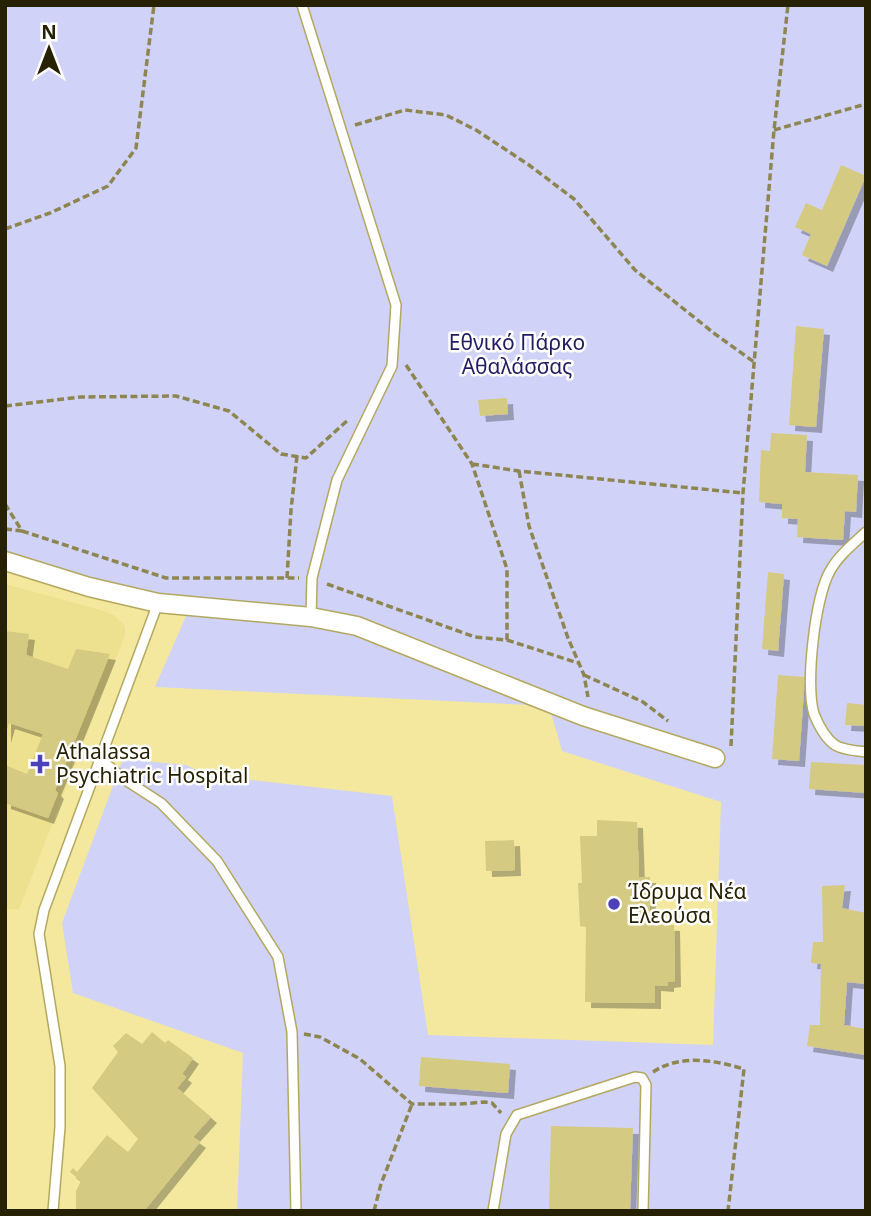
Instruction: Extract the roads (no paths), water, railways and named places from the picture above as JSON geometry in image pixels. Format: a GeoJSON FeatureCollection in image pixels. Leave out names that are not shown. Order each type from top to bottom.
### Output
{"type":"FeatureCollection","features":[{"type":"Feature","properties":{"kind":"street"},"geometry":{"type":"LineString","coordinates":[[5,561],[89,587],[158,603],[311,617],[357,626],[583,716],[715,758]]}},
{"type":"Feature","properties":{"kind":"lane"},"geometry":{"type":"LineString","coordinates":[[302,5],[396,305],[392,366],[337,480],[312,578],[311,617]]}},
{"type":"Feature","properties":{"kind":"lane"},"geometry":{"type":"LineString","coordinates":[[866,532],[830,571],[821,592],[810,660],[813,712],[822,730],[834,744],[849,750],[866,752]]}},
{"type":"Feature","properties":{"kind":"lane"},"geometry":{"type":"LineString","coordinates":[[53,1211],[60,1127],[60,1066],[39,934],[44,910],[158,603]]}},
{"type":"Feature","properties":{"kind":"lane"},"geometry":{"type":"LineString","coordinates":[[100,758],[124,779],[161,803],[217,861],[278,957],[292,1032],[296,1211]]}},
{"type":"Feature","properties":{"kind":"lane"},"geometry":{"type":"LineString","coordinates":[[493,1211],[503,1145],[510,1124],[517,1115],[635,1077],[642,1078],[646,1085],[643,1211]]}},
{"type":"Feature","properties":{"kind":"place","name":"Athalassa Psychiatric Hospital"},"geometry":{"type":"Point","coordinates":[40,764]}},
{"type":"Feature","properties":{"kind":"place","name":"Ίδρυμα Νέα Ελεούσα"},"geometry":{"type":"Point","coordinates":[614,904]}},
{"type":"Feature","properties":{"kind":"park label","name":"Εθνικό Πάρκο Αθαλάσσας"},"geometry":{"type":"Point","coordinates":[517,355]}}]}
